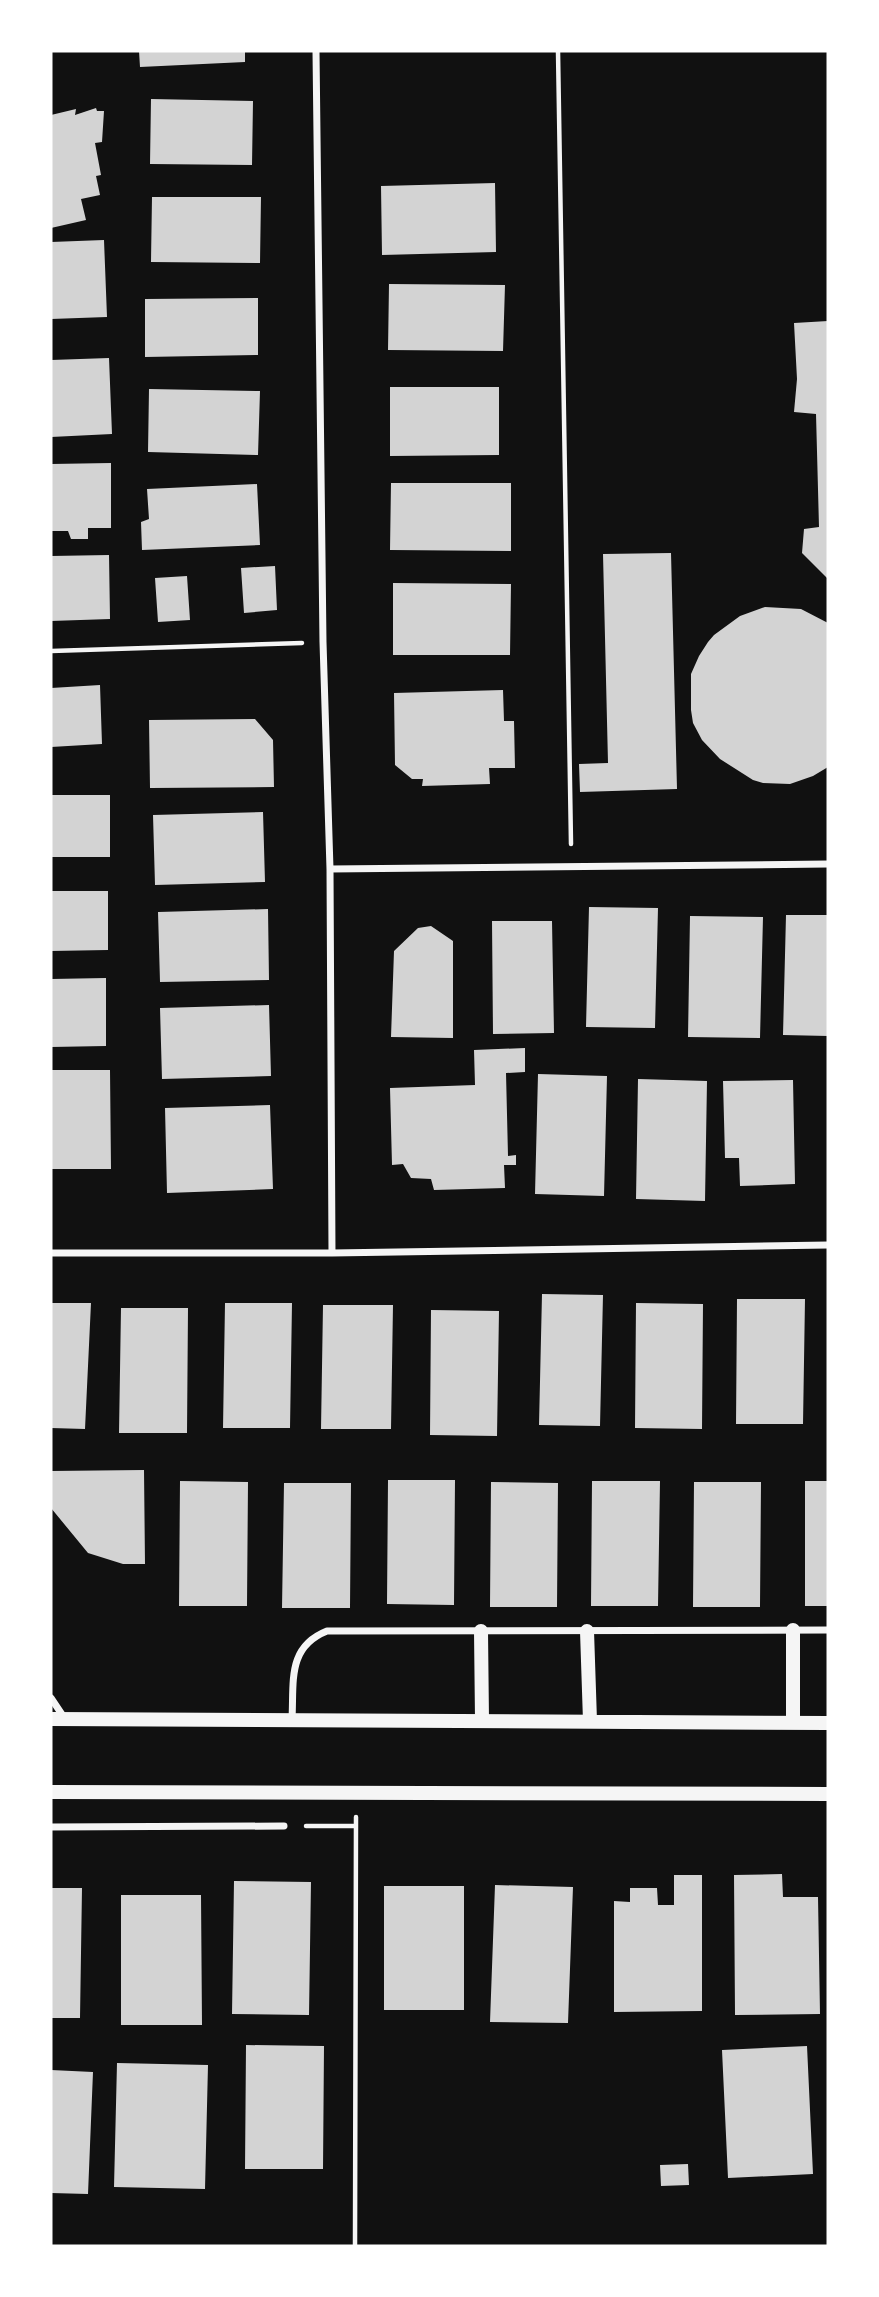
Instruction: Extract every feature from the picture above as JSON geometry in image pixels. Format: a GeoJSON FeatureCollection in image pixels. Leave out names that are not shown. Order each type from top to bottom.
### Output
{"type":"FeatureCollection","features":[{"type":"Feature","properties":{"kind":"main road"},"geometry":{"type":"LineString","coordinates":[[793,1630],[793,1722]]}},
{"type":"Feature","properties":{"kind":"main road"},"geometry":{"type":"LineString","coordinates":[[481,1631],[482,1720]]}},
{"type":"Feature","properties":{"kind":"main road"},"geometry":{"type":"LineString","coordinates":[[587,1631],[590,1721]]}},
{"type":"Feature","properties":{"kind":"main road"},"geometry":{"type":"LineString","coordinates":[[58,1719],[828,1723]]}},
{"type":"Feature","properties":{"kind":"main road"},"geometry":{"type":"LineString","coordinates":[[51,1792],[828,1794]]}},
{"type":"Feature","properties":{"kind":"street"},"geometry":{"type":"LineString","coordinates":[[316,51],[323,642],[330,869],[332,1253]]}},
{"type":"Feature","properties":{"kind":"street"},"geometry":{"type":"LineString","coordinates":[[330,869],[828,864]]}},
{"type":"Feature","properties":{"kind":"street"},"geometry":{"type":"LineString","coordinates":[[51,1253],[332,1253],[828,1245]]}},
{"type":"Feature","properties":{"kind":"street"},"geometry":{"type":"LineString","coordinates":[[292,1719],[294,1665],[301,1648],[313,1636],[327,1631],[828,1630]]}},
{"type":"Feature","properties":{"kind":"street"},"geometry":{"type":"LineString","coordinates":[[51,1698],[58,1719]]}},
{"type":"Feature","properties":{"kind":"street"},"geometry":{"type":"LineString","coordinates":[[51,1827],[284,1826]]}},
{"type":"Feature","properties":{"kind":"path"},"geometry":{"type":"LineString","coordinates":[[558,51],[572,867]]}},
{"type":"Feature","properties":{"kind":"path"},"geometry":{"type":"LineString","coordinates":[[51,651],[323,642]]}},
{"type":"Feature","properties":{"kind":"path"},"geometry":{"type":"LineString","coordinates":[[355,2246],[357,1792]]}},
{"type":"Feature","properties":{"kind":"path"},"geometry":{"type":"LineString","coordinates":[[284,1826],[355,1826]]}},
{"type":"Feature","properties":{"kind":"building"},"geometry":{"type":"Polygon","coordinates":[[[139,51],[245,51],[245,62],[140,67],[139,51]]]}},
{"type":"Feature","properties":{"kind":"building"},"geometry":{"type":"Polygon","coordinates":[[[151,99],[253,101],[252,165],[150,164],[151,99]]]}},
{"type":"Feature","properties":{"kind":"building"},"geometry":{"type":"Polygon","coordinates":[[[96,108],[97,111],[104,111],[102,142],[95,143],[101,175],[96,176],[100,195],[81,199],[86,220],[51,228],[51,115],[76,109],[75,115],[96,108]]]}},
{"type":"Feature","properties":{"kind":"building"},"geometry":{"type":"Polygon","coordinates":[[[495,183],[496,252],[382,255],[381,186],[495,183]]]}},
{"type":"Feature","properties":{"kind":"building"},"geometry":{"type":"Polygon","coordinates":[[[152,197],[261,197],[260,263],[151,262],[152,197]]]}},
{"type":"Feature","properties":{"kind":"building"},"geometry":{"type":"Polygon","coordinates":[[[104,240],[107,317],[51,319],[51,242],[104,240]]]}},
{"type":"Feature","properties":{"kind":"building"},"geometry":{"type":"Polygon","coordinates":[[[389,284],[505,285],[503,351],[388,350],[389,284]]]}},
{"type":"Feature","properties":{"kind":"building"},"geometry":{"type":"Polygon","coordinates":[[[258,298],[258,355],[145,357],[145,299],[258,298]]]}},
{"type":"Feature","properties":{"kind":"building"},"geometry":{"type":"Polygon","coordinates":[[[828,321],[828,579],[802,553],[804,529],[819,527],[816,414],[794,412],[797,379],[794,323],[828,321]]]}},
{"type":"Feature","properties":{"kind":"building"},"geometry":{"type":"Polygon","coordinates":[[[109,358],[112,434],[51,437],[51,360],[109,358]]]}},
{"type":"Feature","properties":{"kind":"building"},"geometry":{"type":"Polygon","coordinates":[[[390,387],[499,387],[499,455],[390,456],[390,387]]]}},
{"type":"Feature","properties":{"kind":"building"},"geometry":{"type":"Polygon","coordinates":[[[149,389],[260,391],[258,455],[148,452],[149,389]]]}},
{"type":"Feature","properties":{"kind":"building"},"geometry":{"type":"Polygon","coordinates":[[[111,463],[111,528],[88,528],[88,539],[71,539],[68,531],[51,531],[51,464],[111,463]]]}},
{"type":"Feature","properties":{"kind":"building"},"geometry":{"type":"Polygon","coordinates":[[[391,483],[511,483],[511,551],[390,550],[391,483]]]}},
{"type":"Feature","properties":{"kind":"building"},"geometry":{"type":"Polygon","coordinates":[[[257,484],[260,545],[142,550],[141,522],[149,519],[147,489],[257,484]]]}},
{"type":"Feature","properties":{"kind":"building"},"geometry":{"type":"Polygon","coordinates":[[[671,553],[677,789],[580,792],[579,764],[608,763],[603,554],[671,553]]]}},
{"type":"Feature","properties":{"kind":"building"},"geometry":{"type":"Polygon","coordinates":[[[109,555],[110,619],[51,621],[51,556],[109,555]]]}},
{"type":"Feature","properties":{"kind":"building"},"geometry":{"type":"Polygon","coordinates":[[[275,566],[277,610],[244,613],[241,568],[275,566]]]}},
{"type":"Feature","properties":{"kind":"building"},"geometry":{"type":"Polygon","coordinates":[[[187,576],[190,620],[158,622],[155,578],[187,576]]]}},
{"type":"Feature","properties":{"kind":"building"},"geometry":{"type":"Polygon","coordinates":[[[393,583],[511,584],[510,655],[393,655],[393,583]]]}},
{"type":"Feature","properties":{"kind":"building"},"geometry":{"type":"Polygon","coordinates":[[[765,607],[801,609],[828,623],[828,767],[790,784],[753,780],[720,759],[702,740],[693,723],[691,710],[691,674],[708,642],[740,616],[765,607]]]}},
{"type":"Feature","properties":{"kind":"building"},"geometry":{"type":"Polygon","coordinates":[[[100,685],[102,744],[51,747],[51,688],[100,685]]]}},
{"type":"Feature","properties":{"kind":"building"},"geometry":{"type":"Polygon","coordinates":[[[503,690],[504,721],[514,721],[515,768],[489,768],[490,784],[422,786],[423,779],[412,779],[395,765],[394,693],[503,690]]]}},
{"type":"Feature","properties":{"kind":"building"},"geometry":{"type":"Polygon","coordinates":[[[255,719],[273,740],[274,787],[150,788],[149,720],[255,719]]]}},
{"type":"Feature","properties":{"kind":"building"},"geometry":{"type":"Polygon","coordinates":[[[51,795],[110,795],[110,857],[51,857],[51,795]]]}},
{"type":"Feature","properties":{"kind":"building"},"geometry":{"type":"Polygon","coordinates":[[[263,812],[265,882],[155,885],[153,815],[263,812]]]}},
{"type":"Feature","properties":{"kind":"building"},"geometry":{"type":"Polygon","coordinates":[[[51,891],[108,891],[108,950],[51,951],[51,891]]]}},
{"type":"Feature","properties":{"kind":"building"},"geometry":{"type":"Polygon","coordinates":[[[589,907],[658,908],[655,1028],[586,1027],[589,907]]]}},
{"type":"Feature","properties":{"kind":"building"},"geometry":{"type":"Polygon","coordinates":[[[268,909],[269,980],[160,982],[158,912],[268,909]]]}},
{"type":"Feature","properties":{"kind":"building"},"geometry":{"type":"Polygon","coordinates":[[[786,915],[828,915],[828,1036],[783,1035],[786,915]]]}},
{"type":"Feature","properties":{"kind":"building"},"geometry":{"type":"Polygon","coordinates":[[[690,916],[763,917],[760,1038],[688,1037],[690,916]]]}},
{"type":"Feature","properties":{"kind":"building"},"geometry":{"type":"Polygon","coordinates":[[[492,921],[552,921],[554,1033],[493,1034],[492,921]]]}},
{"type":"Feature","properties":{"kind":"building"},"geometry":{"type":"Polygon","coordinates":[[[431,926],[453,941],[453,1038],[391,1037],[394,951],[418,928],[431,926]]]}},
{"type":"Feature","properties":{"kind":"building"},"geometry":{"type":"Polygon","coordinates":[[[106,978],[106,1046],[51,1047],[51,979],[106,978]]]}},
{"type":"Feature","properties":{"kind":"building"},"geometry":{"type":"Polygon","coordinates":[[[269,1005],[271,1076],[162,1079],[160,1008],[269,1005]]]}},
{"type":"Feature","properties":{"kind":"building"},"geometry":{"type":"Polygon","coordinates":[[[525,1048],[525,1072],[506,1073],[508,1156],[516,1155],[516,1165],[504,1165],[505,1188],[434,1190],[431,1179],[411,1178],[403,1164],[392,1165],[390,1088],[475,1085],[474,1050],[525,1048]]]}},
{"type":"Feature","properties":{"kind":"building"},"geometry":{"type":"Polygon","coordinates":[[[51,1070],[110,1070],[111,1169],[51,1169],[51,1070]]]}},
{"type":"Feature","properties":{"kind":"building"},"geometry":{"type":"Polygon","coordinates":[[[538,1074],[607,1076],[604,1196],[535,1194],[538,1074]]]}},
{"type":"Feature","properties":{"kind":"building"},"geometry":{"type":"Polygon","coordinates":[[[638,1079],[707,1081],[705,1201],[636,1199],[638,1079]]]}},
{"type":"Feature","properties":{"kind":"building"},"geometry":{"type":"Polygon","coordinates":[[[793,1080],[795,1184],[740,1186],[739,1158],[725,1158],[723,1081],[793,1080]]]}},
{"type":"Feature","properties":{"kind":"building"},"geometry":{"type":"Polygon","coordinates":[[[270,1105],[273,1189],[167,1193],[165,1108],[270,1105]]]}},
{"type":"Feature","properties":{"kind":"building"},"geometry":{"type":"Polygon","coordinates":[[[542,1294],[603,1295],[600,1426],[539,1425],[542,1294]]]}},
{"type":"Feature","properties":{"kind":"building"},"geometry":{"type":"Polygon","coordinates":[[[737,1299],[805,1299],[803,1424],[736,1424],[737,1299]]]}},
{"type":"Feature","properties":{"kind":"building"},"geometry":{"type":"Polygon","coordinates":[[[51,1303],[91,1303],[85,1429],[51,1428],[51,1303]]]}},
{"type":"Feature","properties":{"kind":"building"},"geometry":{"type":"Polygon","coordinates":[[[225,1303],[292,1303],[290,1428],[223,1428],[225,1303]]]}},
{"type":"Feature","properties":{"kind":"building"},"geometry":{"type":"Polygon","coordinates":[[[636,1303],[703,1304],[702,1429],[635,1428],[636,1303]]]}},
{"type":"Feature","properties":{"kind":"building"},"geometry":{"type":"Polygon","coordinates":[[[323,1305],[393,1305],[391,1429],[321,1429],[323,1305]]]}},
{"type":"Feature","properties":{"kind":"building"},"geometry":{"type":"Polygon","coordinates":[[[121,1308],[188,1308],[187,1433],[119,1433],[121,1308]]]}},
{"type":"Feature","properties":{"kind":"building"},"geometry":{"type":"Polygon","coordinates":[[[431,1310],[499,1311],[497,1436],[430,1435],[431,1310]]]}},
{"type":"Feature","properties":{"kind":"building"},"geometry":{"type":"Polygon","coordinates":[[[144,1470],[145,1564],[123,1564],[88,1553],[51,1508],[51,1471],[144,1470]]]}},
{"type":"Feature","properties":{"kind":"building"},"geometry":{"type":"Polygon","coordinates":[[[388,1480],[455,1480],[454,1605],[387,1604],[388,1480]]]}},
{"type":"Feature","properties":{"kind":"building"},"geometry":{"type":"Polygon","coordinates":[[[180,1481],[248,1482],[247,1606],[179,1606],[180,1481]]]}},
{"type":"Feature","properties":{"kind":"building"},"geometry":{"type":"Polygon","coordinates":[[[592,1481],[660,1481],[658,1606],[591,1606],[592,1481]]]}},
{"type":"Feature","properties":{"kind":"building"},"geometry":{"type":"Polygon","coordinates":[[[805,1481],[828,1481],[828,1606],[805,1606],[805,1481]]]}},
{"type":"Feature","properties":{"kind":"building"},"geometry":{"type":"Polygon","coordinates":[[[491,1482],[558,1483],[557,1607],[490,1607],[491,1482]]]}},
{"type":"Feature","properties":{"kind":"building"},"geometry":{"type":"Polygon","coordinates":[[[694,1482],[761,1482],[760,1607],[693,1607],[694,1482]]]}},
{"type":"Feature","properties":{"kind":"building"},"geometry":{"type":"Polygon","coordinates":[[[284,1483],[351,1483],[350,1608],[282,1608],[284,1483]]]}},
{"type":"Feature","properties":{"kind":"building"},"geometry":{"type":"Polygon","coordinates":[[[782,1874],[783,1897],[818,1897],[820,2014],[735,2015],[734,1875],[782,1874]]]}},
{"type":"Feature","properties":{"kind":"building"},"geometry":{"type":"Polygon","coordinates":[[[674,1875],[702,1875],[702,2011],[614,2012],[614,1901],[630,1902],[630,1888],[657,1888],[658,1905],[674,1905],[674,1875]]]}},
{"type":"Feature","properties":{"kind":"building"},"geometry":{"type":"Polygon","coordinates":[[[234,1881],[311,1882],[309,2015],[232,2014],[234,1881]]]}},
{"type":"Feature","properties":{"kind":"building"},"geometry":{"type":"Polygon","coordinates":[[[495,1885],[573,1887],[568,2023],[490,2022],[495,1885]]]}},
{"type":"Feature","properties":{"kind":"building"},"geometry":{"type":"Polygon","coordinates":[[[384,1886],[464,1886],[464,2010],[384,2010],[384,1886]]]}},
{"type":"Feature","properties":{"kind":"building"},"geometry":{"type":"Polygon","coordinates":[[[51,1888],[82,1888],[80,2018],[51,2018],[51,1888]]]}},
{"type":"Feature","properties":{"kind":"building"},"geometry":{"type":"Polygon","coordinates":[[[121,1895],[201,1895],[202,2025],[121,2025],[121,1895]]]}},
{"type":"Feature","properties":{"kind":"building"},"geometry":{"type":"Polygon","coordinates":[[[246,2045],[324,2046],[323,2169],[245,2169],[246,2045]]]}},
{"type":"Feature","properties":{"kind":"building"},"geometry":{"type":"Polygon","coordinates":[[[807,2046],[813,2174],[728,2178],[722,2050],[807,2046]]]}},
{"type":"Feature","properties":{"kind":"building"},"geometry":{"type":"Polygon","coordinates":[[[117,2063],[208,2065],[205,2189],[114,2187],[117,2063]]]}},
{"type":"Feature","properties":{"kind":"building"},"geometry":{"type":"Polygon","coordinates":[[[51,2070],[93,2072],[88,2194],[51,2193],[51,2070]]]}},
{"type":"Feature","properties":{"kind":"building"},"geometry":{"type":"Polygon","coordinates":[[[688,2164],[689,2185],[661,2186],[660,2165],[688,2164]]]}}]}
